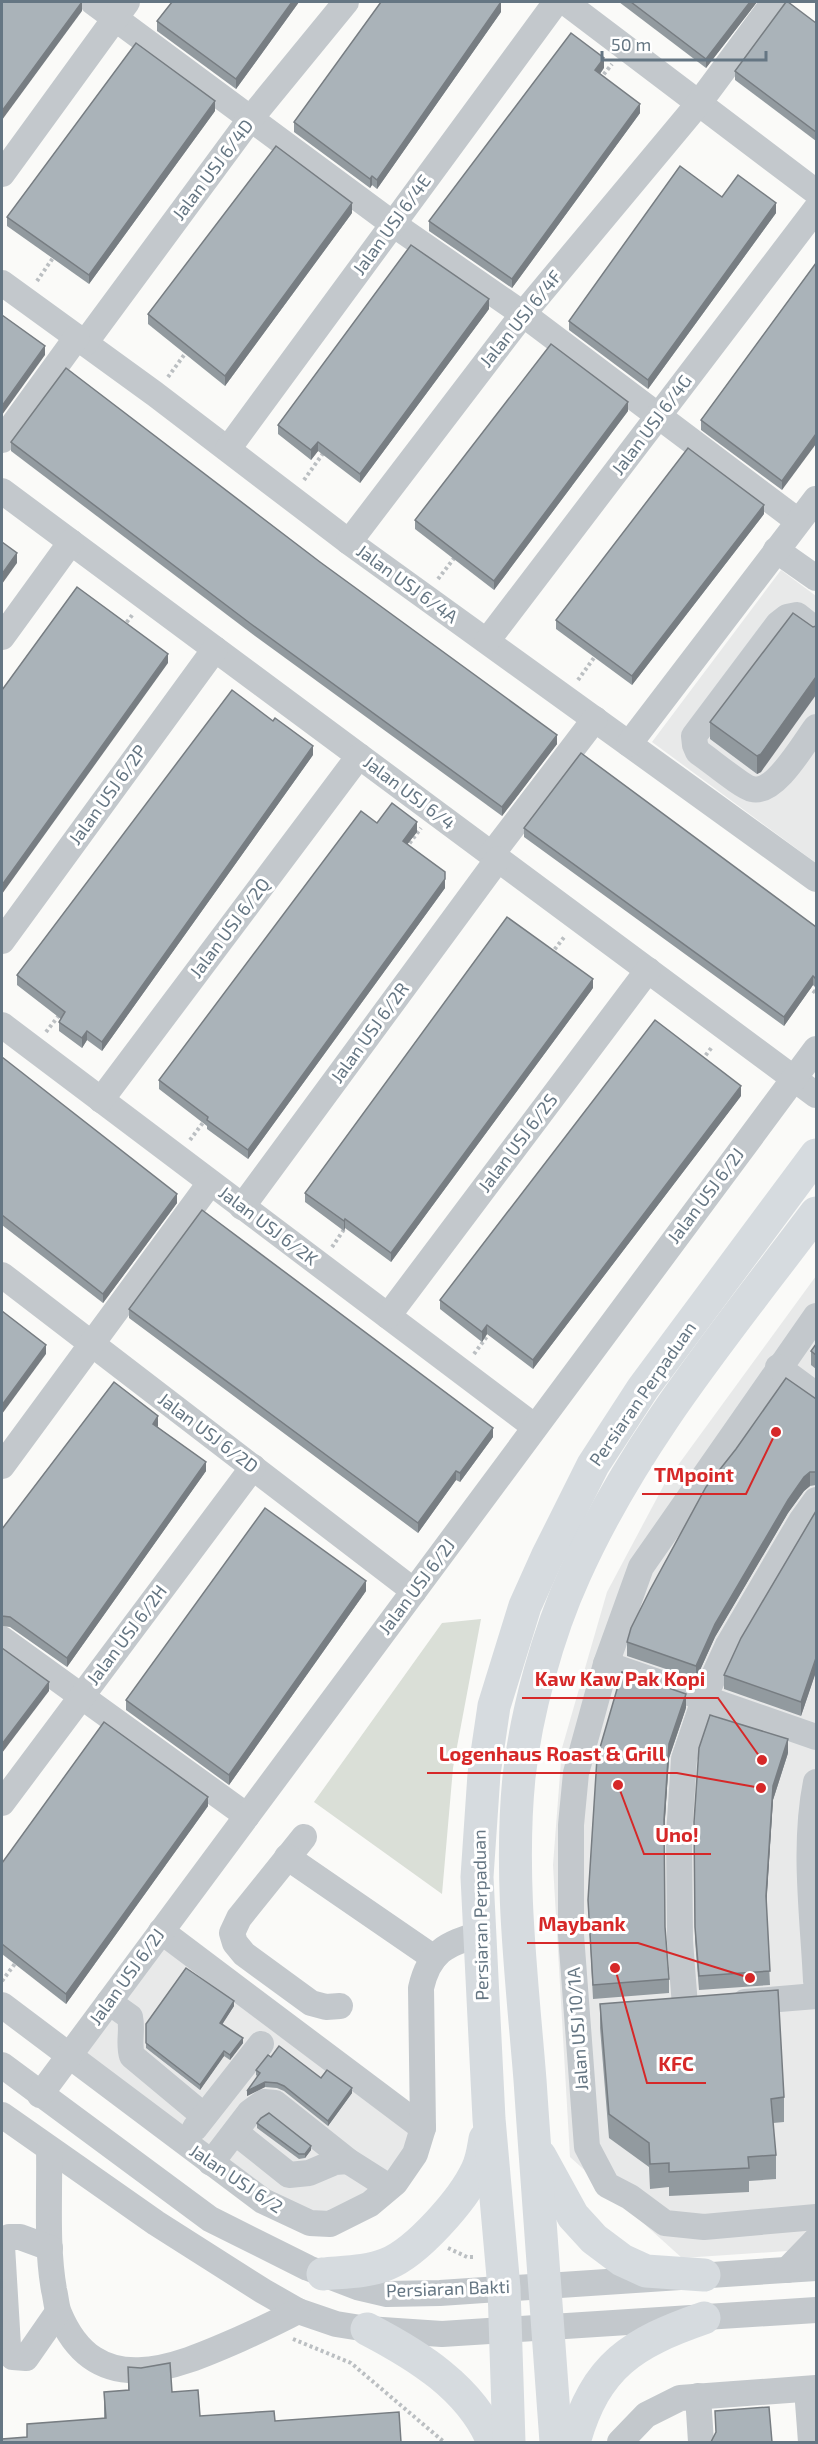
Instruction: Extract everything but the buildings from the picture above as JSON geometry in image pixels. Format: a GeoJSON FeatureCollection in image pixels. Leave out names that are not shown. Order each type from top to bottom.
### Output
{"type":"FeatureCollection","features":[{"type":"Feature","properties":{"kind":"main road","name":"Persiaran Perpaduan"},"geometry":{"type":"LineString","coordinates":[[509,2442],[504,2288],[489,2119],[477,1876],[484,1774],[494,1706],[525,1606],[572,1506],[617,1426],[816,1155]]}},
{"type":"Feature","properties":{"kind":"main road","name":"Persiaran Perpaduan"},"geometry":{"type":"LineString","coordinates":[[556,2442],[518,1920],[519,1776],[528,1727],[554,1627],[573,1577],[600,1520],[633,1462],[664,1415],[816,1213]]}},
{"type":"Feature","properties":{"kind":"main road"},"geometry":{"type":"LineString","coordinates":[[323,2274],[359,2271],[387,2264],[411,2251],[456,2201],[476,2172],[482,2157],[489,2119]]}},
{"type":"Feature","properties":{"kind":"main road"},"geometry":{"type":"LineString","coordinates":[[534,2146],[573,2216],[594,2238],[622,2260],[646,2271],[704,2275]]}},
{"type":"Feature","properties":{"kind":"main road"},"geometry":{"type":"LineString","coordinates":[[574,2442],[586,2407],[618,2361],[641,2344],[664,2332],[704,2318]]}},
{"type":"Feature","properties":{"kind":"main road"},"geometry":{"type":"LineString","coordinates":[[368,2329],[411,2352],[435,2369],[477,2413],[494,2442]]}},
{"type":"Feature","properties":{"kind":"street"},"geometry":{"type":"LineString","coordinates":[[93,2],[121,10],[251,118],[393,224],[523,315],[659,415],[798,521]]}},
{"type":"Feature","properties":{"kind":"street","name":"Jalan USJ 6/4D"},"geometry":{"type":"LineString","coordinates":[[2,440],[251,118],[346,2]]}},
{"type":"Feature","properties":{"kind":"street","name":"Jalan USJ 6/4E"},"geometry":{"type":"LineString","coordinates":[[228,448],[556,2]]}},
{"type":"Feature","properties":{"kind":"street"},"geometry":{"type":"LineString","coordinates":[[565,2],[816,192]]}},
{"type":"Feature","properties":{"kind":"street","name":"Jalan USJ 6/4F"},"geometry":{"type":"LineString","coordinates":[[349,542],[523,315],[699,103],[774,2]]}},
{"type":"Feature","properties":{"kind":"street"},"geometry":{"type":"LineString","coordinates":[[2,174],[121,10]]}},
{"type":"Feature","properties":{"kind":"street","name":"Jalan USJ 6/4G"},"geometry":{"type":"LineString","coordinates":[[487,641],[816,208]]}},
{"type":"Feature","properties":{"kind":"street","name":"Jalan USJ 6/4A"},"geometry":{"type":"LineString","coordinates":[[2,282],[228,448],[349,542],[816,879]]}},
{"type":"Feature","properties":{"kind":"street","name":"Jalan USJ 6/4"},"geometry":{"type":"LineString","coordinates":[[2,491],[816,1095]]}},
{"type":"Feature","properties":{"kind":"street"},"geometry":{"type":"LineString","coordinates":[[629,744],[816,499]]}},
{"type":"Feature","properties":{"kind":"street"},"geometry":{"type":"LineString","coordinates":[[2,637],[70,542]]}},
{"type":"Feature","properties":{"kind":"street"},"geometry":{"type":"LineString","coordinates":[[776,550],[816,578]]}},
{"type":"Feature","properties":{"kind":"street"},"geometry":{"type":"LineString","coordinates":[[816,630],[797,615],[787,617],[778,624],[694,736],[694,745],[698,752],[751,789],[762,789],[775,782],[816,727]]}},
{"type":"Feature","properties":{"kind":"street","name":"Jalan USJ 6/2P"},"geometry":{"type":"LineString","coordinates":[[2,941],[215,649]]}},
{"type":"Feature","properties":{"kind":"street","name":"Jalan USJ 6/2R"},"geometry":{"type":"LineString","coordinates":[[242,1207],[595,719]]}},
{"type":"Feature","properties":{"kind":"street","name":"Jalan USJ 6/2Q"},"geometry":{"type":"LineString","coordinates":[[101,1100],[359,756]]}},
{"type":"Feature","properties":{"kind":"street","name":"Jalan USJ 6/2S"},"geometry":{"type":"LineString","coordinates":[[388,1316],[648,970]]}},
{"type":"Feature","properties":{"kind":"street","name":"Jalan USJ 6/2K"},"geometry":{"type":"LineString","coordinates":[[2,1025],[536,1427]]}},
{"type":"Feature","properties":{"kind":"street"},"geometry":{"type":"LineString","coordinates":[[794,1078],[816,1049]]}},
{"type":"Feature","properties":{"kind":"street","name":"Jalan USJ 6/2J"},"geometry":{"type":"LineString","coordinates":[[40,2095],[794,1078]]}},
{"type":"Feature","properties":{"kind":"street"},"geometry":{"type":"LineString","coordinates":[[2,1466],[210,1182]]}},
{"type":"Feature","properties":{"kind":"street","name":"Jalan USJ 6/2D"},"geometry":{"type":"LineString","coordinates":[[2,1275],[414,1591]]}},
{"type":"Feature","properties":{"kind":"street","name":"Jalan USJ 10/1A"},"geometry":{"type":"LineString","coordinates":[[816,1316],[778,1367],[641,1567],[606,1664],[576,1773],[571,1826],[571,1935],[587,2014],[587,2147],[607,2185],[630,2197],[665,2223],[704,2227],[816,2217]]}},
{"type":"Feature","properties":{"kind":"street"},"geometry":{"type":"LineString","coordinates":[[778,1367],[816,1395]]}},
{"type":"Feature","properties":{"kind":"street","name":"Jalan USJ 6/2H"},"geometry":{"type":"LineString","coordinates":[[2,1803],[253,1467]]}},
{"type":"Feature","properties":{"kind":"street"},"geometry":{"type":"LineString","coordinates":[[816,1500],[801,1521],[728,1645],[704,1698],[684,1759],[679,1835],[680,1941],[695,2006],[816,1996]]}},
{"type":"Feature","properties":{"kind":"street"},"geometry":{"type":"LineString","coordinates":[[2,1639],[247,1816]]}},
{"type":"Feature","properties":{"kind":"street"},"geometry":{"type":"LineString","coordinates":[[606,1664],[816,1737]]}},
{"type":"Feature","properties":{"kind":"street"},"geometry":{"type":"LineString","coordinates":[[816,1782],[813,1796],[816,1965]]}},
{"type":"Feature","properties":{"kind":"street"},"geometry":{"type":"LineString","coordinates":[[304,1837],[239,1918],[232,1933],[235,1943],[244,1954],[311,2003],[326,2007],[340,2006]]}},
{"type":"Feature","properties":{"kind":"street"},"geometry":{"type":"LineString","coordinates":[[287,1857],[434,1958]]}},
{"type":"Feature","properties":{"kind":"street"},"geometry":{"type":"LineString","coordinates":[[162,1931],[423,2128]]}},
{"type":"Feature","properties":{"kind":"street","name":"Jalan USJ 6/2"},"geometry":{"type":"LineString","coordinates":[[2,2005],[263,2202],[310,2223],[330,2224],[370,2204],[389,2187],[415,2154],[423,2128],[421,1988],[425,1970],[438,1952],[455,1941],[480,1934]]}},
{"type":"Feature","properties":{"kind":"street"},"geometry":{"type":"LineString","coordinates":[[109,2002],[130,2017],[132,2025],[129,2045],[132,2056],[204,2116]]}},
{"type":"Feature","properties":{"kind":"street"},"geometry":{"type":"LineString","coordinates":[[184,2143],[261,2044]]}},
{"type":"Feature","properties":{"kind":"street","name":"Persiaran Bakti"},"geometry":{"type":"LineString","coordinates":[[2,2065],[210,2219],[323,2274],[357,2287],[387,2294],[440,2293],[816,2268]]}},
{"type":"Feature","properties":{"kind":"street"},"geometry":{"type":"LineString","coordinates":[[211,2163],[250,2112],[264,2102],[275,2103],[348,2160],[389,2187]]}},
{"type":"Feature","properties":{"kind":"street"},"geometry":{"type":"LineString","coordinates":[[2,2115],[156,2223],[263,2291],[298,2311],[336,2324],[368,2329],[442,2334],[816,2310]]}},
{"type":"Feature","properties":{"kind":"street"},"geometry":{"type":"LineString","coordinates":[[235,2132],[289,2175],[309,2174],[335,2162],[348,2160]]}},
{"type":"Feature","properties":{"kind":"street"},"geometry":{"type":"LineString","coordinates":[[49,2149],[50,2248],[58,2312],[72,2337],[88,2356],[99,2363],[122,2371],[158,2370],[216,2351],[298,2311]]}},
{"type":"Feature","properties":{"kind":"street"},"geometry":{"type":"LineString","coordinates":[[50,2248],[20,2237],[9,2237],[2,2246],[8,2346],[13,2357],[26,2358],[58,2312]]}},
{"type":"Feature","properties":{"kind":"street"},"geometry":{"type":"LineString","coordinates":[[788,2270],[816,2240]]}},
{"type":"Feature","properties":{"kind":"street"},"geometry":{"type":"LineString","coordinates":[[620,2442],[646,2415],[680,2398],[812,2389],[811,2442]]}},
{"type":"Feature","properties":{"kind":"street"},"geometry":{"type":"LineString","coordinates":[[698,2397],[701,2442]]}},
{"type":"Feature","properties":{"kind":"path"},"geometry":{"type":"LineString","coordinates":[[24,299],[58,251]]}},
{"type":"Feature","properties":{"kind":"path"},"geometry":{"type":"LineString","coordinates":[[155,394],[189,348]]}},
{"type":"Feature","properties":{"kind":"path"},"geometry":{"type":"LineString","coordinates":[[117,634],[145,597]]}},
{"type":"Feature","properties":{"kind":"path"},"geometry":{"type":"LineString","coordinates":[[565,698],[599,650]]}},
{"type":"Feature","properties":{"kind":"path"},"geometry":{"type":"LineString","coordinates":[[405,850],[434,811]]}},
{"type":"Feature","properties":{"kind":"path"},"geometry":{"type":"LineString","coordinates":[[550,955],[578,918]]}},
{"type":"Feature","properties":{"kind":"path"},"geometry":{"type":"LineString","coordinates":[[807,986],[816,993]]}},
{"type":"Feature","properties":{"kind":"path"},"geometry":{"type":"LineString","coordinates":[[33,1049],[62,1011]]}},
{"type":"Feature","properties":{"kind":"path"},"geometry":{"type":"LineString","coordinates":[[698,1065],[726,1028]]}},
{"type":"Feature","properties":{"kind":"path"},"geometry":{"type":"LineString","coordinates":[[177,1158],[206,1119]]}},
{"type":"Feature","properties":{"kind":"path"},"geometry":{"type":"LineString","coordinates":[[319,1264],[347,1227]]}},
{"type":"Feature","properties":{"kind":"path"},"geometry":{"type":"LineString","coordinates":[[460,1371],[496,1324]]}},
{"type":"Feature","properties":{"kind":"path"},"geometry":{"type":"LineString","coordinates":[[446,2246],[466,2257],[478,2258]]}},
{"type":"Feature","properties":{"kind":"path"},"geometry":{"type":"LineString","coordinates":[[265,2328],[351,2363],[444,2442]]}},
{"type":"Feature","properties":{"kind":"shaded area"},"geometry":{"type":"Polygon","coordinates":[[[781,570],[816,596],[816,863],[652,742],[781,570]]]}},
{"type":"Feature","properties":{"kind":"shaded area"},"geometry":{"type":"Polygon","coordinates":[[[816,1276],[816,2249],[682,2258],[570,2157],[553,1865],[562,1748],[607,1592],[665,1483],[816,1276]]]}},
{"type":"Feature","properties":{"kind":"shaded area"},"geometry":{"type":"Polygon","coordinates":[[[481,1619],[453,1768],[442,1894],[314,1802],[442,1623],[481,1619]]]}},
{"type":"Feature","properties":{"kind":"shaded area"},"geometry":{"type":"Polygon","coordinates":[[[164,1940],[416,2128],[388,2180],[328,2216],[266,2195],[81,2054],[164,1940]]]}},
{"type":"Feature","properties":{"kind":"place","name":"TMpoint"},"geometry":{"type":"Point","coordinates":[776,1432]}},
{"type":"Feature","properties":{"kind":"place","name":"Kaw Kaw Pak Kopi"},"geometry":{"type":"Point","coordinates":[762,1760]}},
{"type":"Feature","properties":{"kind":"place","name":"Uno!"},"geometry":{"type":"Point","coordinates":[618,1785]}},
{"type":"Feature","properties":{"kind":"place","name":"Logenhaus Roast & Grill"},"geometry":{"type":"Point","coordinates":[761,1788]}},
{"type":"Feature","properties":{"kind":"place","name":"KFC"},"geometry":{"type":"Point","coordinates":[615,1968]}},
{"type":"Feature","properties":{"kind":"place","name":"Maybank"},"geometry":{"type":"Point","coordinates":[750,1978]}}]}
